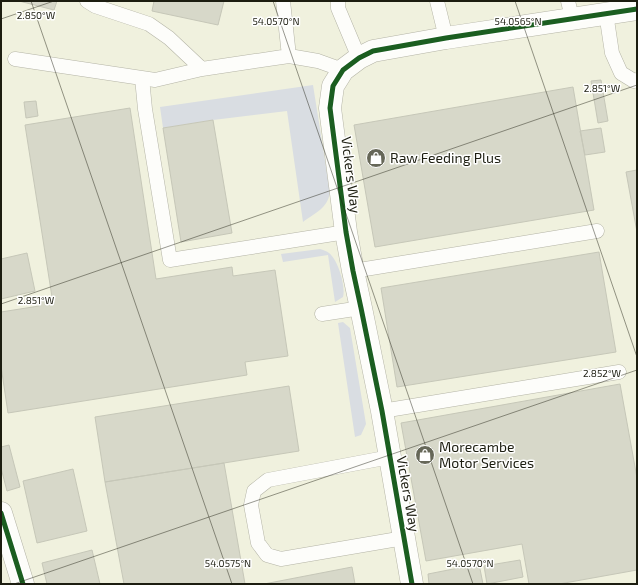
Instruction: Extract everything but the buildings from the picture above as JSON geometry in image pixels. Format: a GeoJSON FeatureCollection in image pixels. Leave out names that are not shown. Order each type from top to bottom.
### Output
{"type":"FeatureCollection","features":[{"type":"Feature","properties":{"kind":"street"},"geometry":{"type":"LineString","coordinates":[[351,64],[374,51],[446,38],[570,9],[606,13],[637,9]]}},
{"type":"Feature","properties":{"kind":"street","name":"Vickers Way"},"geometry":{"type":"LineString","coordinates":[[351,64],[333,86],[330,108],[346,232],[382,411],[412,584]]}},
{"type":"Feature","properties":{"kind":"street"},"geometry":{"type":"LineString","coordinates":[[1,513],[23,584]]}},
{"type":"Feature","properties":{"kind":"lane"},"geometry":{"type":"LineString","coordinates":[[87,1],[94,6],[149,24],[169,38],[202,70]]}},
{"type":"Feature","properties":{"kind":"lane"},"geometry":{"type":"LineString","coordinates":[[283,1],[288,56]]}},
{"type":"Feature","properties":{"kind":"lane"},"geometry":{"type":"LineString","coordinates":[[15,59],[155,80],[202,70],[288,56],[351,64],[338,8],[338,1]]}},
{"type":"Feature","properties":{"kind":"lane"},"geometry":{"type":"LineString","coordinates":[[437,1],[446,38]]}},
{"type":"Feature","properties":{"kind":"lane"},"geometry":{"type":"LineString","coordinates":[[606,13],[612,53],[621,73],[634,81],[637,80]]}},
{"type":"Feature","properties":{"kind":"lane"},"geometry":{"type":"LineString","coordinates":[[142,78],[145,109],[170,260],[346,232]]}},
{"type":"Feature","properties":{"kind":"lane"},"geometry":{"type":"LineString","coordinates":[[353,271],[597,231]]}},
{"type":"Feature","properties":{"kind":"lane"},"geometry":{"type":"LineString","coordinates":[[322,314],[361,308]]}},
{"type":"Feature","properties":{"kind":"lane"},"geometry":{"type":"LineString","coordinates":[[382,411],[620,372]]}},
{"type":"Feature","properties":{"kind":"lane"},"geometry":{"type":"LineString","coordinates":[[390,457],[268,480],[254,491],[251,505],[258,543],[267,555],[281,559],[404,538]]}},
{"type":"Feature","properties":{"kind":"shaded area"},"geometry":{"type":"Polygon","coordinates":[[[313,85],[330,192],[329,198],[324,206],[303,222],[287,111],[163,128],[160,107],[313,85]]]}},
{"type":"Feature","properties":{"kind":"shaded area"},"geometry":{"type":"Polygon","coordinates":[[[320,249],[332,256],[338,267],[342,280],[344,292],[343,297],[335,302],[328,255],[283,262],[281,254],[320,249]]]}},
{"type":"Feature","properties":{"kind":"shaded area"},"geometry":{"type":"Polygon","coordinates":[[[343,322],[350,328],[366,424],[361,435],[355,437],[338,323],[343,322]]]}},
{"type":"Feature","properties":{"kind":"cycle path"},"geometry":{"type":"LineString","coordinates":[[412,584],[382,411],[346,232],[330,108],[333,86],[343,70],[359,58],[373,51],[446,38],[637,9]]}},
{"type":"Feature","properties":{"kind":"cycle path"},"geometry":{"type":"LineString","coordinates":[[1,513],[23,584]]}},
{"type":"Feature","properties":{"kind":"place","name":"Raw Feeding Plus"},"geometry":{"type":"Point","coordinates":[376,158]}},
{"type":"Feature","properties":{"kind":"place","name":"Morecambe Motor Services"},"geometry":{"type":"Point","coordinates":[425,455]}}]}
